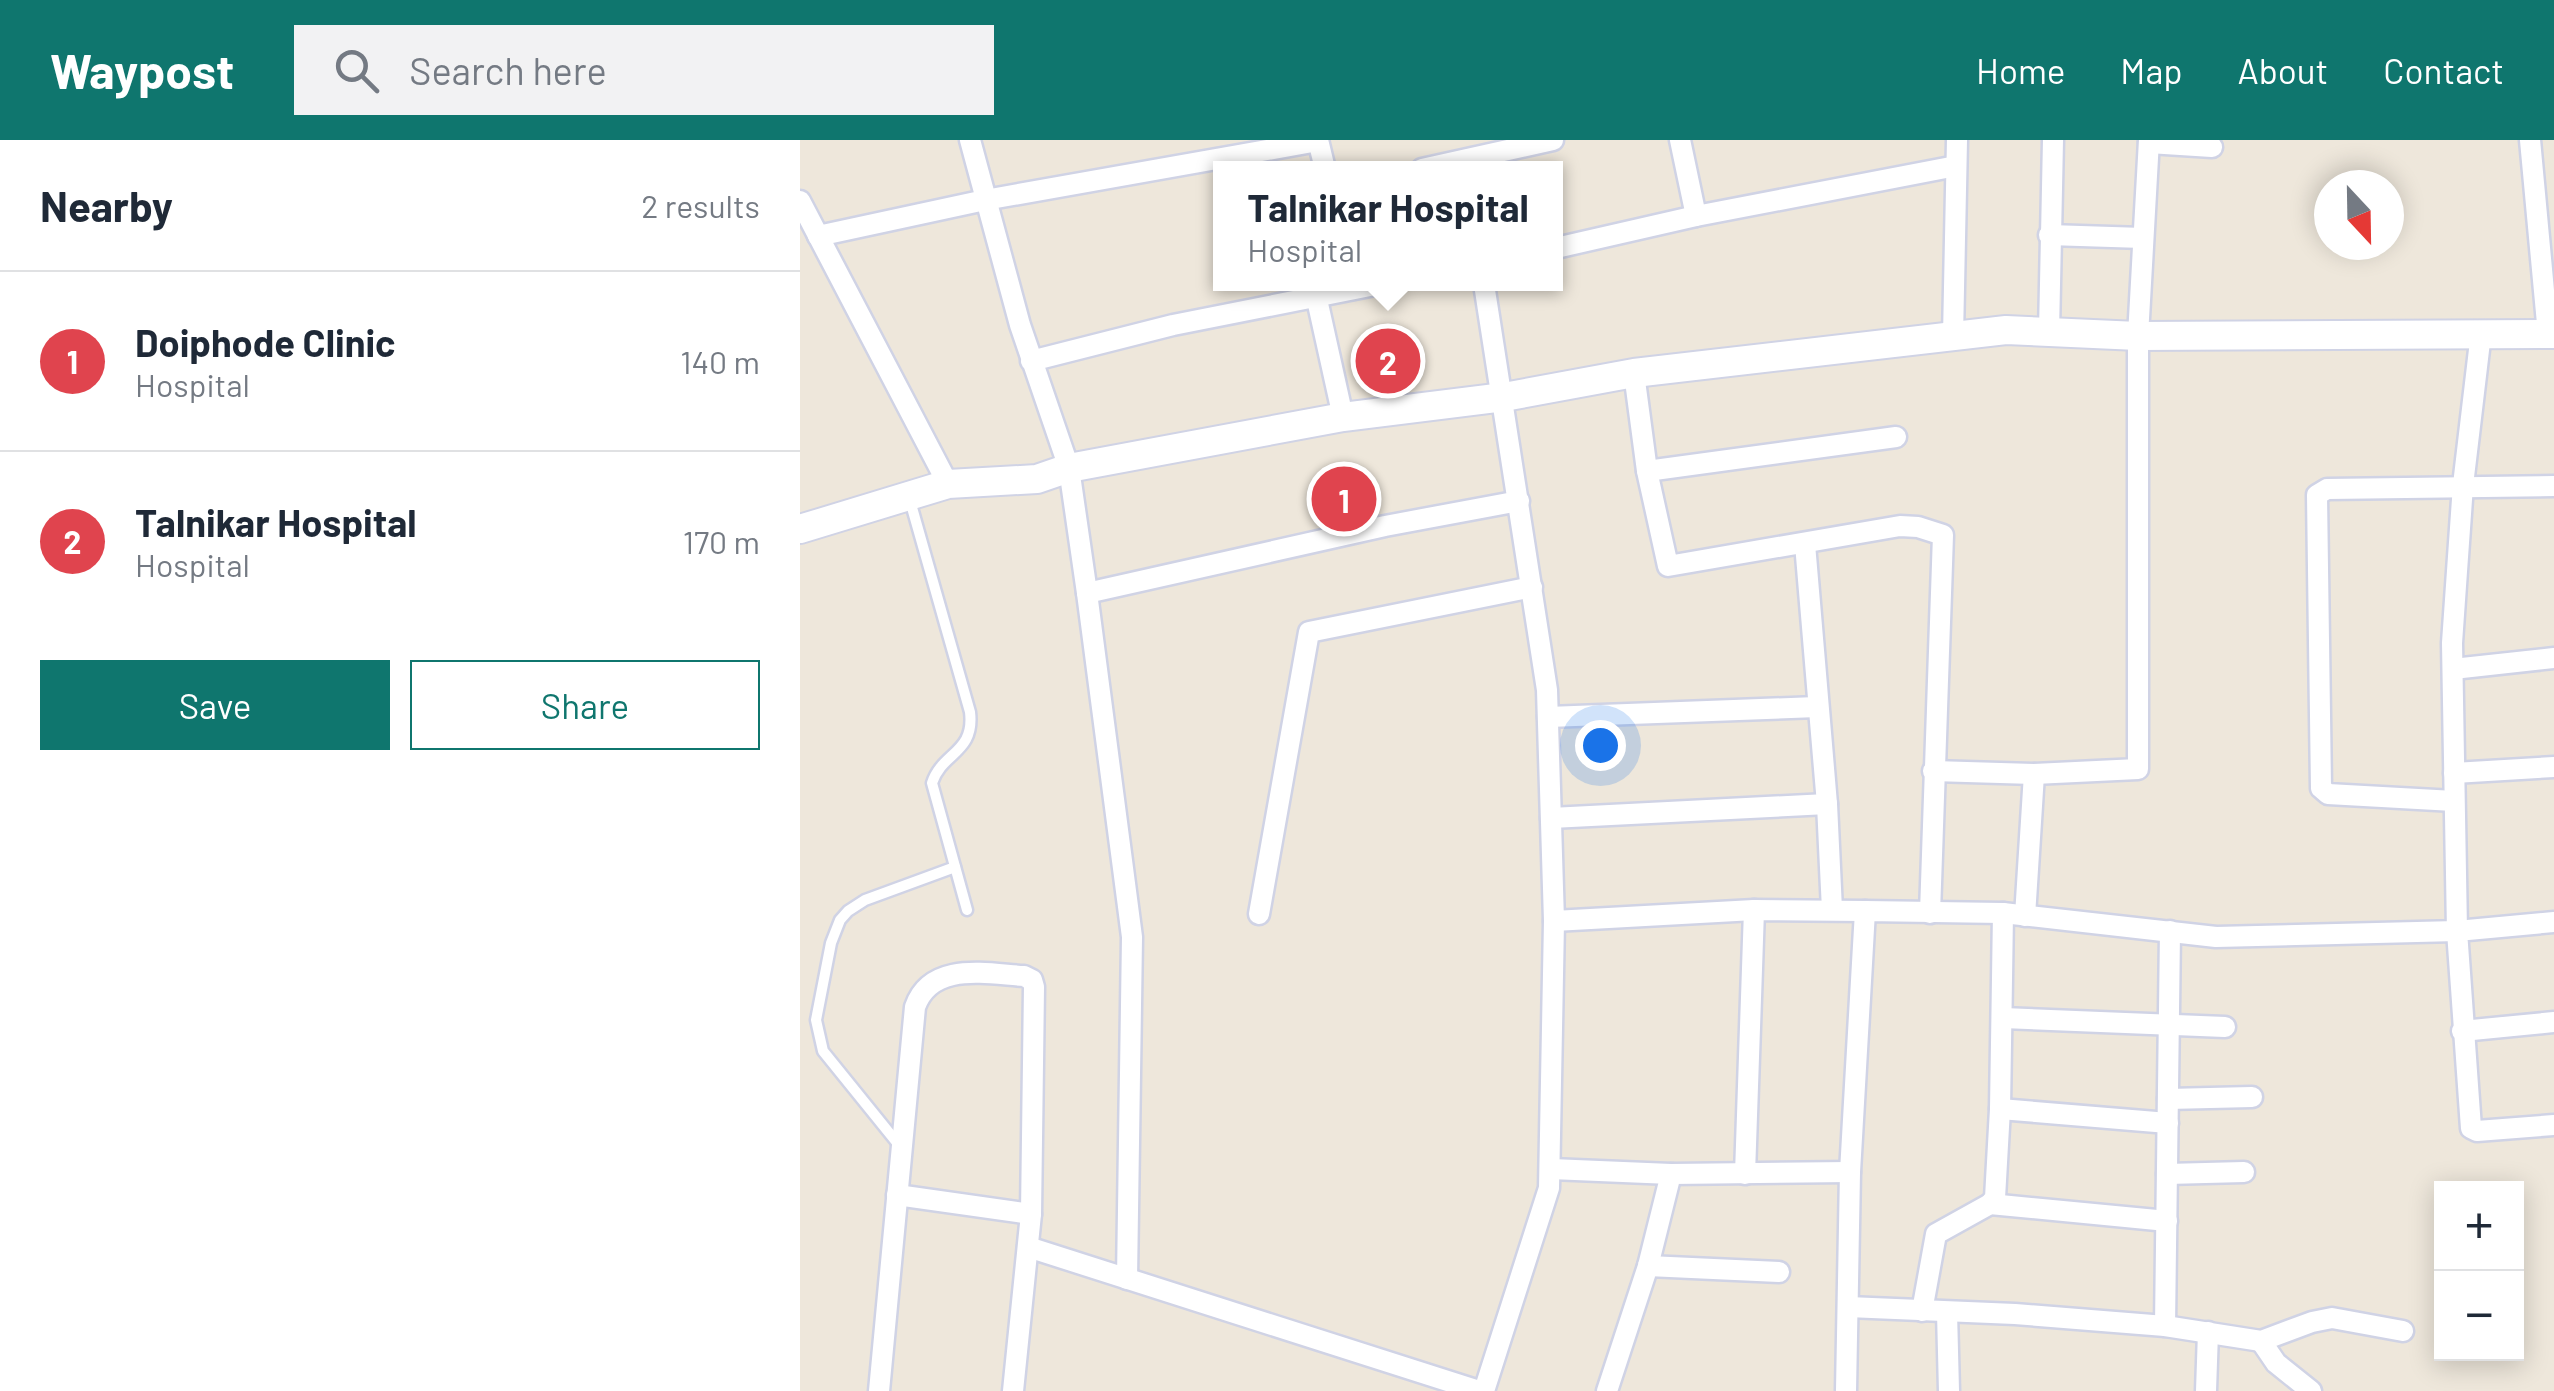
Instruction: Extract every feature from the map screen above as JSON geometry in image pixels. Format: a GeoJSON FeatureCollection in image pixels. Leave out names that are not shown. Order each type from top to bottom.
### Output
{"type":"FeatureCollection","features":[{"type":"Feature","properties":{"kind":"street"},"geometry":{"type":"LineString","coordinates":[[970,140],[1031,361],[1068,468],[1087,593],[1132,938],[1127,1279]]}},
{"type":"Feature","properties":{"kind":"street"},"geometry":{"type":"LineString","coordinates":[[818,236],[985,200],[1318,140]]}},
{"type":"Feature","properties":{"kind":"street"},"geometry":{"type":"LineString","coordinates":[[1470,161],[1553,140]]}},
{"type":"Feature","properties":{"kind":"street"},"geometry":{"type":"LineString","coordinates":[[1680,140],[1696,216]]}},
{"type":"Feature","properties":{"kind":"street"},"geometry":{"type":"LineString","coordinates":[[1953,337],[1956,140]]}},
{"type":"Feature","properties":{"kind":"street"},"geometry":{"type":"LineString","coordinates":[[2049,332],[2053,140]]}},
{"type":"Feature","properties":{"kind":"street"},"geometry":{"type":"LineString","coordinates":[[800,528],[948,484],[1038,479],[1068,468],[1343,417],[1504,396],[1634,373],[2006,330],[2138,336],[2551,334],[2547,219],[2530,140]]}},
{"type":"Feature","properties":{"kind":"street"},"geometry":{"type":"LineString","coordinates":[[1932,771],[2034,774],[2138,770],[2138,336],[2149,141],[2212,147]]}},
{"type":"Feature","properties":{"kind":"street"},"geometry":{"type":"LineString","coordinates":[[1563,246],[1696,216],[1956,166]]}},
{"type":"Feature","properties":{"kind":"street"},"geometry":{"type":"LineString","coordinates":[[800,201],[948,484]]}},
{"type":"Feature","properties":{"kind":"street"},"geometry":{"type":"LineString","coordinates":[[2049,235],[2143,238]]}},
{"type":"Feature","properties":{"kind":"street"},"geometry":{"type":"LineString","coordinates":[[1031,361],[1173,325],[1343,291]]}},
{"type":"Feature","properties":{"kind":"street"},"geometry":{"type":"LineString","coordinates":[[1028,1247],[1482,1391],[1546,1203],[1551,1168],[1554,921],[1548,717],[1504,396],[1485,291]]}},
{"type":"Feature","properties":{"kind":"street"},"geometry":{"type":"LineString","coordinates":[[1316,296],[1343,417]]}},
{"type":"Feature","properties":{"kind":"street"},"geometry":{"type":"LineString","coordinates":[[2481,333],[2463,485],[2452,669],[2456,931],[2462,1031],[2472,1130],[2554,1125]]}},
{"type":"Feature","properties":{"kind":"street"},"geometry":{"type":"LineString","coordinates":[[1634,373],[1647,471],[1668,566],[1900,526],[1942,534],[1930,913]]}},
{"type":"Feature","properties":{"kind":"street"},"geometry":{"type":"LineString","coordinates":[[1647,471],[1896,437]]}},
{"type":"Feature","properties":{"kind":"street"},"geometry":{"type":"LineString","coordinates":[[2454,800],[2328,794],[2321,788],[2316,499],[2327,490],[2554,486]]}},
{"type":"Feature","properties":{"kind":"street"},"geometry":{"type":"LineString","coordinates":[[1087,593],[1385,526],[1519,501]]}},
{"type":"Feature","properties":{"kind":"street"},"geometry":{"type":"LineString","coordinates":[[1804,544],[1827,804],[1832,910]]}},
{"type":"Feature","properties":{"kind":"street"},"geometry":{"type":"LineString","coordinates":[[1258,914],[1310,630],[1532,588]]}},
{"type":"Feature","properties":{"kind":"street"},"geometry":{"type":"LineString","coordinates":[[2452,669],[2554,658]]}},
{"type":"Feature","properties":{"kind":"street"},"geometry":{"type":"LineString","coordinates":[[1548,717],[1818,707]]}},
{"type":"Feature","properties":{"kind":"street"},"geometry":{"type":"LineString","coordinates":[[2454,773],[2554,767]]}},
{"type":"Feature","properties":{"kind":"street"},"geometry":{"type":"LineString","coordinates":[[2025,916],[2034,774]]}},
{"type":"Feature","properties":{"kind":"street"},"geometry":{"type":"LineString","coordinates":[[1551,818],[1827,804]]}},
{"type":"Feature","properties":{"kind":"street"},"geometry":{"type":"LineString","coordinates":[[1554,921],[1754,910],[2003,913],[2216,937],[2456,931],[2554,922]]}},
{"type":"Feature","properties":{"kind":"street"},"geometry":{"type":"LineString","coordinates":[[1745,1174],[1754,910]]}},
{"type":"Feature","properties":{"kind":"street"},"geometry":{"type":"LineString","coordinates":[[1846,1391],[1850,1172],[1865,911]]}},
{"type":"Feature","properties":{"kind":"street"},"geometry":{"type":"LineString","coordinates":[[1922,1311],[1936,1234],[1995,1198],[2003,913]]}},
{"type":"Feature","properties":{"kind":"street"},"geometry":{"type":"LineString","coordinates":[[2166,1326],[2170,931]]}},
{"type":"Feature","properties":{"kind":"street"},"geometry":{"type":"LineString","coordinates":[[879,1391],[914,1007],[936,981],[952,974],[1029,978],[1034,987],[1031,1214],[1017,1390]]}},
{"type":"Feature","properties":{"kind":"street"},"geometry":{"type":"LineString","coordinates":[[2002,1018],[2225,1027]]}},
{"type":"Feature","properties":{"kind":"street"},"geometry":{"type":"LineString","coordinates":[[2462,1031],[2554,1022]]}},
{"type":"Feature","properties":{"kind":"street"},"geometry":{"type":"LineString","coordinates":[[2168,1099],[2252,1097]]}},
{"type":"Feature","properties":{"kind":"street"},"geometry":{"type":"LineString","coordinates":[[2000,1109],[2168,1123]]}},
{"type":"Feature","properties":{"kind":"street"},"geometry":{"type":"LineString","coordinates":[[1551,1168],[1672,1174],[1850,1172]]}},
{"type":"Feature","properties":{"kind":"street"},"geometry":{"type":"LineString","coordinates":[[2167,1174],[2244,1172]]}},
{"type":"Feature","properties":{"kind":"street"},"geometry":{"type":"LineString","coordinates":[[1608,1391],[1648,1266],[1672,1174]]}},
{"type":"Feature","properties":{"kind":"street"},"geometry":{"type":"LineString","coordinates":[[897,1195],[1031,1214]]}},
{"type":"Feature","properties":{"kind":"street"},"geometry":{"type":"LineString","coordinates":[[1990,1204],[2167,1221]]}},
{"type":"Feature","properties":{"kind":"street"},"geometry":{"type":"LineString","coordinates":[[1648,1266],[1779,1272]]}},
{"type":"Feature","properties":{"kind":"street"},"geometry":{"type":"LineString","coordinates":[[1848,1307],[2166,1326],[2260,1341],[2332,1318],[2403,1331]]}},
{"type":"Feature","properties":{"kind":"street"},"geometry":{"type":"LineString","coordinates":[[1947,1312],[1949,1391]]}},
{"type":"Feature","properties":{"kind":"street"},"geometry":{"type":"LineString","coordinates":[[2206,1391],[2208,1332]]}},
{"type":"Feature","properties":{"kind":"street"},"geometry":{"type":"LineString","coordinates":[[2260,1341],[2276,1364],[2312,1391]]}},
{"type":"Feature","properties":{"kind":"lane"},"geometry":{"type":"LineString","coordinates":[[909,496],[972,724],[963,748],[940,767],[932,783],[967,910]]}},
{"type":"Feature","properties":{"kind":"lane"},"geometry":{"type":"LineString","coordinates":[[902,1149],[823,1051],[816,1020],[832,943],[840,920],[848,911],[865,900],[955,868]]}},
{"type":"Feature","properties":{"kind":"building"},"geometry":{"type":"Polygon","coordinates":[[[1393,334],[1402,382],[1374,387],[1366,339],[1393,334]]]}},
{"type":"Feature","properties":{"kind":"building"},"geometry":{"type":"Polygon","coordinates":[[[1351,477],[1361,507],[1333,516],[1323,486],[1351,477]]]}},
{"type":"Feature","properties":{"kind":"place","name":"Talnikar Hospital"},"geometry":{"type":"Point","coordinates":[1388,361]}},
{"type":"Feature","properties":{"kind":"place","name":"Doiphode Clinic"},"geometry":{"type":"Point","coordinates":[1344,499]}}]}
